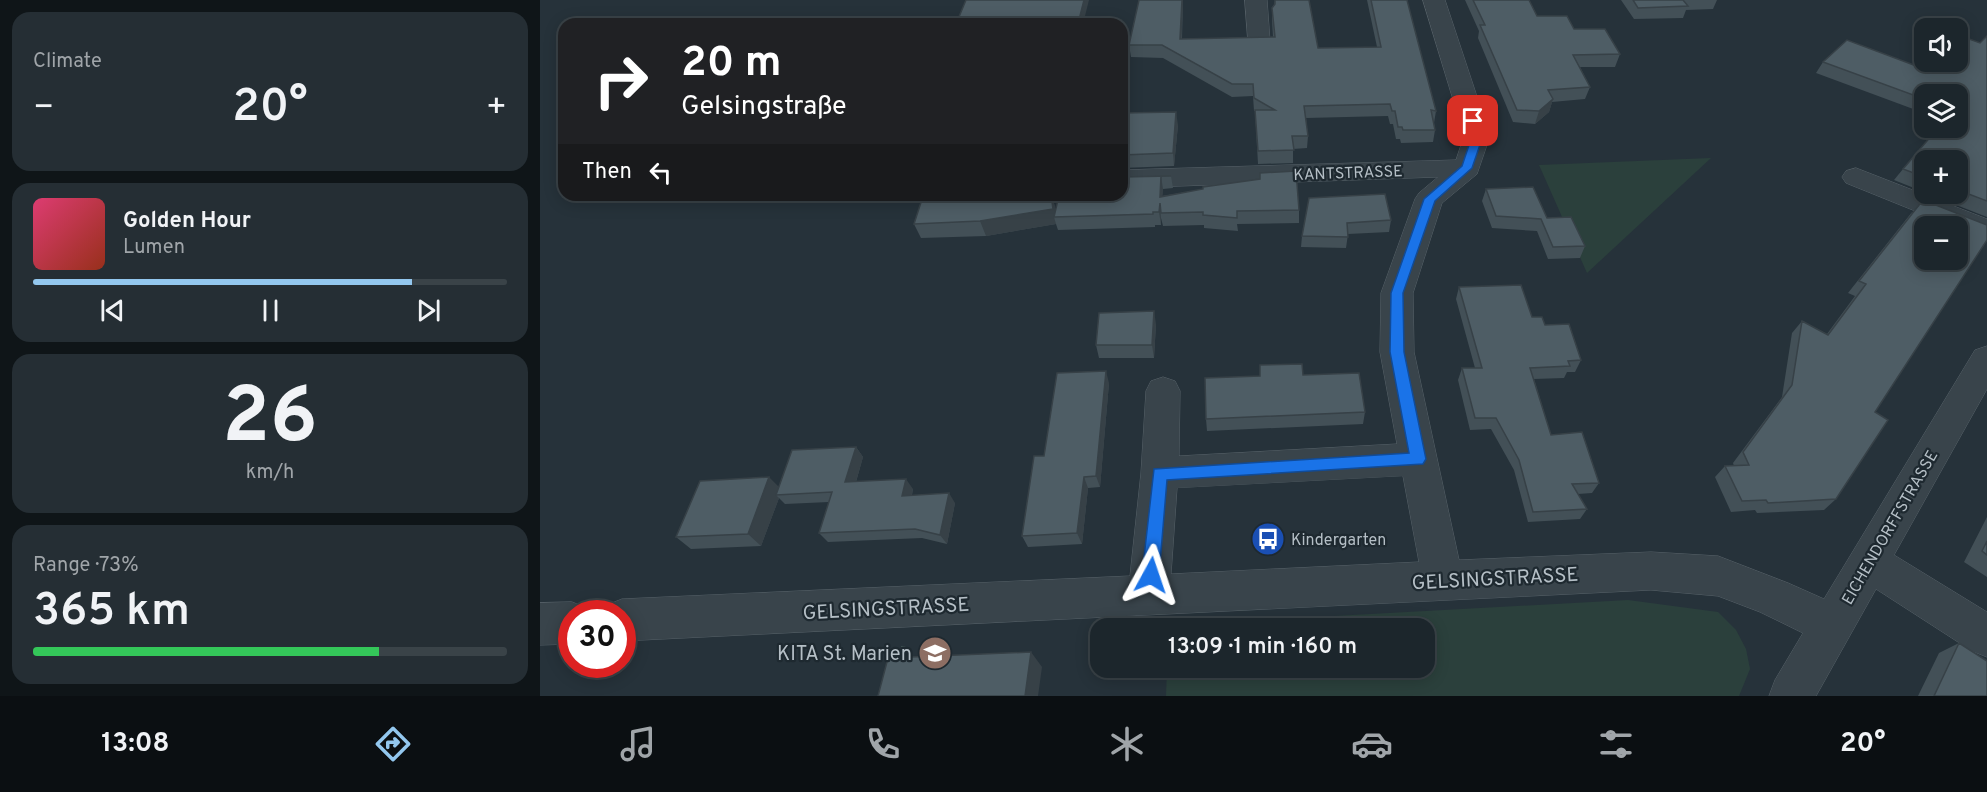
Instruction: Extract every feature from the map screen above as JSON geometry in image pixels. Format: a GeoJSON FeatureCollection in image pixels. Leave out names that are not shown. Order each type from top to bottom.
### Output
{"type":"FeatureCollection","features":[{"type":"Feature","properties":{"kind":"street"},"geometry":{"type":"LineString","coordinates":[[1256,0],[1259,41]]}},
{"type":"Feature","properties":{"kind":"street"},"geometry":{"type":"LineString","coordinates":[[1434,0],[1478,136],[1467,168],[1429,199],[1397,293],[1397,352],[1443,581]]}},
{"type":"Feature","properties":{"kind":"street","name":"KANTSTRASSE"},"geometry":{"type":"LineString","coordinates":[[1128,179],[1467,168]]}},
{"type":"Feature","properties":{"kind":"street"},"geometry":{"type":"LineString","coordinates":[[1856,177],[1987,230]]}},
{"type":"Feature","properties":{"kind":"street","name":"EICHENDORFFSTRASSE"},"geometry":{"type":"LineString","coordinates":[[1791,696],[1987,359]]}},
{"type":"Feature","properties":{"kind":"street"},"geometry":{"type":"LineString","coordinates":[[1149,595],[1160,473],[1163,391]]}},
{"type":"Feature","properties":{"kind":"street"},"geometry":{"type":"LineString","coordinates":[[1160,473],[1418,459]]}},
{"type":"Feature","properties":{"kind":"street"},"geometry":{"type":"LineString","coordinates":[[1868,561],[1987,636]]}},
{"type":"Feature","properties":{"kind":"street","name":"GELSINGSTRASSE"},"geometry":{"type":"LineString","coordinates":[[636,619],[1651,571],[1718,576],[1773,597],[1832,625]]}},
{"type":"Feature","properties":{"kind":"street"},"geometry":{"type":"LineString","coordinates":[[540,624],[558,623]]}},
{"type":"Feature","properties":{"kind":"path"},"geometry":{"type":"LineString","coordinates":[[897,674],[913,606]]}},
{"type":"Feature","properties":{"kind":"green space"},"geometry":{"type":"Polygon","coordinates":[[[1711,158],[1587,273],[1539,165],[1711,158]]]}},
{"type":"Feature","properties":{"kind":"green space"},"geometry":{"type":"Polygon","coordinates":[[[1628,600],[1718,612],[1736,630],[1746,649],[1750,669],[1739,696],[1166,696],[1167,678],[1435,678],[1435,618],[1297,618],[1628,600]]]}},
{"type":"Feature","properties":{"kind":"building"},"geometry":{"type":"Polygon","coordinates":[[[966,0],[1084,0],[1080,18],[958,18],[966,0]]]}},
{"type":"Feature","properties":{"kind":"building"},"geometry":{"type":"Polygon","coordinates":[[[1139,0],[1182,0],[1180,39],[1275,37],[1272,8],[1275,0],[1309,0],[1318,48],[1381,47],[1371,0],[1407,0],[1436,111],[1431,110],[1435,130],[1403,130],[1402,127],[1398,127],[1395,111],[1392,111],[1390,104],[1304,106],[1308,136],[1292,136],[1294,150],[1258,151],[1255,110],[1275,110],[1254,98],[1253,84],[1232,84],[1162,45],[1129,45],[1139,0]]]}},
{"type":"Feature","properties":{"kind":"building"},"geometry":{"type":"Polygon","coordinates":[[[1473,0],[1529,0],[1537,16],[1567,16],[1574,29],[1605,29],[1620,54],[1573,55],[1590,87],[1548,90],[1553,99],[1539,111],[1517,110],[1480,25],[1485,25],[1473,0]]]}},
{"type":"Feature","properties":{"kind":"building"},"geometry":{"type":"Polygon","coordinates":[[[1633,0],[1683,0],[1688,6],[1638,8],[1633,0]]]}},
{"type":"Feature","properties":{"kind":"building"},"geometry":{"type":"Polygon","coordinates":[[[1987,36],[1987,201],[1968,194],[1968,150],[1919,150],[1929,138],[1968,138],[1968,84],[1914,84],[1914,95],[1823,62],[1847,40],[1914,65],[1914,72],[1968,72],[1968,39],[1980,43],[1987,36]]]}},
{"type":"Feature","properties":{"kind":"building"},"geometry":{"type":"Polygon","coordinates":[[[1176,112],[1173,153],[1128,155],[1128,113],[1176,112]]]}},
{"type":"Feature","properties":{"kind":"building"},"geometry":{"type":"Polygon","coordinates":[[[1914,156],[1914,173],[1903,169],[1914,156]]]}},
{"type":"Feature","properties":{"kind":"building"},"geometry":{"type":"Polygon","coordinates":[[[1296,171],[1299,210],[1237,211],[1237,218],[1203,215],[1203,212],[1161,213],[1160,203],[1159,212],[1153,212],[1153,214],[1054,217],[1058,201],[1128,201],[1128,177],[1161,176],[1160,197],[1203,189],[1203,187],[1260,179],[1260,173],[1296,171]]]}},
{"type":"Feature","properties":{"kind":"building"},"geometry":{"type":"Polygon","coordinates":[[[1533,187],[1547,218],[1571,217],[1585,246],[1553,247],[1541,219],[1496,216],[1486,189],[1533,187]]]}},
{"type":"Feature","properties":{"kind":"building"},"geometry":{"type":"Polygon","coordinates":[[[1385,194],[1391,220],[1347,223],[1348,237],[1302,236],[1309,198],[1385,194]]]}},
{"type":"Feature","properties":{"kind":"building"},"geometry":{"type":"Polygon","coordinates":[[[921,201],[1052,201],[1053,209],[980,221],[914,224],[921,201]]]}},
{"type":"Feature","properties":{"kind":"building"},"geometry":{"type":"Polygon","coordinates":[[[1920,204],[1933,204],[1964,216],[1914,216],[1914,270],[1967,270],[1875,412],[1888,420],[1836,499],[1768,503],[1766,500],[1742,501],[1725,466],[1749,465],[1743,452],[1792,385],[1802,321],[1828,335],[1866,284],[1859,281],[1920,204]]]}},
{"type":"Feature","properties":{"kind":"building"},"geometry":{"type":"Polygon","coordinates":[[[1968,218],[1987,225],[1987,240],[1968,269],[1968,218]]]}},
{"type":"Feature","properties":{"kind":"building"},"geometry":{"type":"Polygon","coordinates":[[[1521,285],[1532,317],[1542,317],[1545,325],[1569,324],[1581,360],[1568,361],[1570,366],[1530,368],[1551,435],[1582,432],[1599,483],[1572,484],[1587,509],[1533,512],[1519,460],[1496,418],[1475,418],[1462,368],[1482,368],[1459,287],[1521,285]]]}},
{"type":"Feature","properties":{"kind":"building"},"geometry":{"type":"Polygon","coordinates":[[[1154,311],[1152,345],[1096,345],[1099,313],[1154,311]]]}},
{"type":"Feature","properties":{"kind":"building"},"geometry":{"type":"Polygon","coordinates":[[[1302,364],[1303,375],[1359,373],[1365,412],[1206,419],[1205,378],[1260,376],[1260,365],[1302,364]]]}},
{"type":"Feature","properties":{"kind":"building"},"geometry":{"type":"Polygon","coordinates":[[[1106,371],[1096,476],[1084,477],[1077,533],[1022,536],[1034,456],[1044,456],[1057,373],[1106,371]]]}},
{"type":"Feature","properties":{"kind":"building"},"geometry":{"type":"Polygon","coordinates":[[[856,447],[845,482],[906,479],[902,496],[949,493],[940,535],[915,529],[819,533],[832,492],[776,495],[792,450],[856,447]]]}},
{"type":"Feature","properties":{"kind":"building"},"geometry":{"type":"Polygon","coordinates":[[[769,477],[748,534],[676,537],[700,481],[769,477]]]}},
{"type":"Feature","properties":{"kind":"building"},"geometry":{"type":"Polygon","coordinates":[[[1987,541],[1987,555],[1982,551],[1987,541]]]}},
{"type":"Feature","properties":{"kind":"building"},"geometry":{"type":"Polygon","coordinates":[[[1959,643],[1987,661],[1987,696],[1934,696],[1959,643]]]}},
{"type":"Feature","properties":{"kind":"building"},"geometry":{"type":"Polygon","coordinates":[[[1031,652],[1025,696],[878,696],[888,658],[1031,652]]]}},
{"type":"Feature","properties":{"kind":"place","name":"Kindergarten"},"geometry":{"type":"Point","coordinates":[1268,539]}},
{"type":"Feature","properties":{"kind":"place","name":"KITA St. Marien"},"geometry":{"type":"Point","coordinates":[935,653]}},
{"type":"Feature","properties":{"kind":"route"},"geometry":{"type":"LineString","coordinates":[[1151,575],[1160,473],[1418,459],[1397,352],[1397,293],[1429,199],[1467,168],[1478,136],[1473,121]]}}]}
